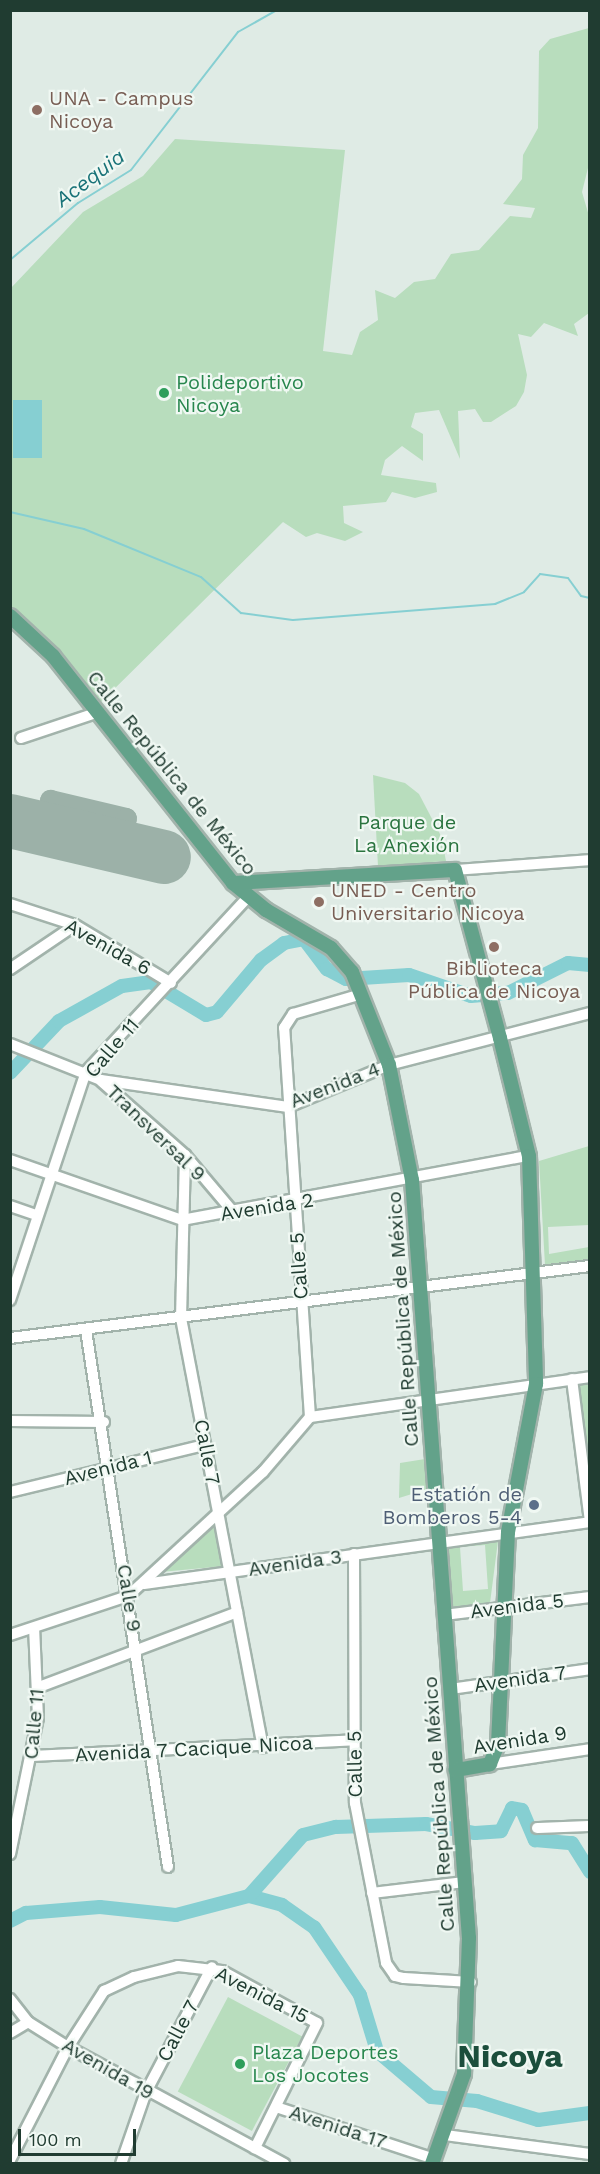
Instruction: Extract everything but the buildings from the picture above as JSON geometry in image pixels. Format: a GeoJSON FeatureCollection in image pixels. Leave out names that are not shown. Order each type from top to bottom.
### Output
{"type":"FeatureCollection","features":[{"type":"Feature","properties":{"kind":"main road","name":"Calle República de México"},"geometry":{"type":"LineString","coordinates":[[10,616],[99,712],[233,883],[248,897],[332,948],[352,972],[361,990],[389,1065],[412,1180],[471,1982],[461,2086],[445,2135],[433,2161]]}},
{"type":"Feature","properties":{"kind":"main road"},"geometry":{"type":"LineString","coordinates":[[233,883],[455,870],[529,1156],[535,1273],[536,1384],[508,1532],[501,1609],[498,1744],[490,1764]]}},
{"type":"Feature","properties":{"kind":"main road","name":"Avenida 9"},"geometry":{"type":"LineString","coordinates":[[456,1770],[490,1764]]}},
{"type":"Feature","properties":{"kind":"street"},"geometry":{"type":"LineString","coordinates":[[21,738],[99,712]]}},
{"type":"Feature","properties":{"kind":"street"},"geometry":{"type":"LineString","coordinates":[[455,870],[590,860]]}},
{"type":"Feature","properties":{"kind":"street","name":"Calle 11"},"geometry":{"type":"LineString","coordinates":[[12,1294],[50,1173],[86,1072],[159,996],[248,897]]}},
{"type":"Feature","properties":{"kind":"street","name":"Avenida 6"},"geometry":{"type":"LineString","coordinates":[[10,904],[75,925],[169,985]]}},
{"type":"Feature","properties":{"kind":"street"},"geometry":{"type":"LineString","coordinates":[[10,969],[75,925]]}},
{"type":"Feature","properties":{"kind":"street","name":"Calle 5"},"geometry":{"type":"LineString","coordinates":[[310,1417],[284,1028],[293,1014],[361,990]]}},
{"type":"Feature","properties":{"kind":"street","name":"Avenida 4"},"geometry":{"type":"LineString","coordinates":[[10,1044],[86,1072],[101,1080],[288,1107],[389,1065],[590,1013]]}},
{"type":"Feature","properties":{"kind":"street","name":"Transversal 9"},"geometry":{"type":"LineString","coordinates":[[101,1080],[185,1155],[234,1213]]}},
{"type":"Feature","properties":{"kind":"street","name":"Calle 7"},"geometry":{"type":"LineString","coordinates":[[185,1155],[181,1318],[263,1747]]}},
{"type":"Feature","properties":{"kind":"street","name":"Avenida 2"},"geometry":{"type":"LineString","coordinates":[[10,1160],[182,1220],[294,1203],[529,1156]]}},
{"type":"Feature","properties":{"kind":"street"},"geometry":{"type":"LineString","coordinates":[[10,1206],[36,1215]]}},
{"type":"Feature","properties":{"kind":"street"},"geometry":{"type":"LineString","coordinates":[[10,1338],[421,1290],[590,1266]]}},
{"type":"Feature","properties":{"kind":"street","name":"Calle 9"},"geometry":{"type":"LineString","coordinates":[[86,1330],[104,1422],[128,1596],[154,1754],[168,1867]]}},
{"type":"Feature","properties":{"kind":"street"},"geometry":{"type":"LineString","coordinates":[[144,1584],[310,1417],[590,1377]]}},
{"type":"Feature","properties":{"kind":"street"},"geometry":{"type":"LineString","coordinates":[[572,1379],[590,1522]]}},
{"type":"Feature","properties":{"kind":"street"},"geometry":{"type":"LineString","coordinates":[[10,1421],[104,1422]]}},
{"type":"Feature","properties":{"kind":"street","name":"Avenida 1"},"geometry":{"type":"LineString","coordinates":[[10,1492],[110,1466],[206,1445]]}},
{"type":"Feature","properties":{"kind":"street","name":"Avenida 3"},"geometry":{"type":"LineString","coordinates":[[11,1634],[128,1596],[144,1584],[590,1522]]}},
{"type":"Feature","properties":{"kind":"street","name":"Calle 5"},"geometry":{"type":"LineString","coordinates":[[354,1554],[355,1740],[359,1827],[389,1971],[404,1978],[471,1982]]}},
{"type":"Feature","properties":{"kind":"street","name":"Avenida 5"},"geometry":{"type":"LineString","coordinates":[[444,1615],[590,1597]]}},
{"type":"Feature","properties":{"kind":"street"},"geometry":{"type":"LineString","coordinates":[[39,1687],[138,1652],[237,1612]]}},
{"type":"Feature","properties":{"kind":"street","name":"Calle 11"},"geometry":{"type":"LineString","coordinates":[[10,1854],[32,1756],[39,1687],[34,1628]]}},
{"type":"Feature","properties":{"kind":"street","name":"Avenida 7"},"geometry":{"type":"LineString","coordinates":[[450,1689],[590,1669]]}},
{"type":"Feature","properties":{"kind":"street","name":"Avenida 7 Cacique Nicoa"},"geometry":{"type":"LineString","coordinates":[[32,1756],[154,1754],[355,1740]]}},
{"type":"Feature","properties":{"kind":"street","name":"Avenida 9"},"geometry":{"type":"LineString","coordinates":[[490,1764],[590,1749]]}},
{"type":"Feature","properties":{"kind":"street"},"geometry":{"type":"LineString","coordinates":[[537,1828],[590,1826]]}},
{"type":"Feature","properties":{"kind":"street"},"geometry":{"type":"LineString","coordinates":[[372,1893],[464,1882]]}},
{"type":"Feature","properties":{"kind":"street","name":"Avenida 15"},"geometry":{"type":"LineString","coordinates":[[68,2048],[104,1991],[134,1977],[178,1966],[212,1967],[317,2023],[276,2107]]}},
{"type":"Feature","properties":{"kind":"street","name":"Calle 7"},"geometry":{"type":"LineString","coordinates":[[121,2163],[146,2092],[212,1967]]}},
{"type":"Feature","properties":{"kind":"street"},"geometry":{"type":"LineString","coordinates":[[10,1998],[28,2022],[10,2033]]}},
{"type":"Feature","properties":{"kind":"street","name":"Avenida 19"},"geometry":{"type":"LineString","coordinates":[[28,2022],[68,2048],[146,2092],[282,2163]]}},
{"type":"Feature","properties":{"kind":"street"},"geometry":{"type":"LineString","coordinates":[[10,2160],[68,2048]]}},
{"type":"Feature","properties":{"kind":"street"},"geometry":{"type":"LineString","coordinates":[[255,2148],[276,2107]]}},
{"type":"Feature","properties":{"kind":"street","name":"Avenida 17"},"geometry":{"type":"LineString","coordinates":[[276,2107],[433,2161]]}},
{"type":"Feature","properties":{"kind":"street"},"geometry":{"type":"LineString","coordinates":[[445,2135],[590,2154]]}},
{"type":"Feature","properties":{"kind":"green space","name":"Polideportivo Nicoya"},"geometry":{"type":"Polygon","coordinates":[[[589,28],[590,160],[582,192],[589,216],[589,313],[574,324],[578,336],[544,323],[531,337],[518,334],[527,375],[524,392],[516,406],[491,422],[483,422],[475,409],[458,411],[460,459],[439,410],[415,413],[411,427],[423,434],[423,461],[402,446],[385,460],[381,475],[436,483],[437,492],[415,498],[392,492],[386,502],[343,506],[344,523],[363,532],[345,541],[317,533],[306,537],[283,522],[99,704],[37,628],[11,609],[11,288],[83,212],[143,176],[175,139],[345,150],[323,351],[352,355],[360,332],[378,320],[375,290],[395,298],[414,282],[435,279],[451,254],[479,250],[510,216],[531,218],[535,208],[503,204],[522,179],[523,155],[538,128],[539,51],[550,39],[589,28]]]}},
{"type":"Feature","properties":{"kind":"green space","name":"Parque de La Anexión"},"geometry":{"type":"Polygon","coordinates":[[[373,775],[405,783],[419,794],[441,836],[446,861],[378,866],[373,775]]]}},
{"type":"Feature","properties":{"kind":"green space"},"geometry":{"type":"Polygon","coordinates":[[[589,1146],[589,1225],[548,1227],[549,1254],[589,1247],[589,1260],[545,1265],[539,1161],[589,1146]]]}},
{"type":"Feature","properties":{"kind":"green space"},"geometry":{"type":"Polygon","coordinates":[[[589,1382],[589,1475],[579,1384],[589,1382]]]}},
{"type":"Feature","properties":{"kind":"green space"},"geometry":{"type":"Polygon","coordinates":[[[425,1459],[428,1489],[399,1498],[400,1463],[425,1459]]]}},
{"type":"Feature","properties":{"kind":"green space"},"geometry":{"type":"Polygon","coordinates":[[[215,1525],[225,1566],[161,1572],[215,1525]]]}},
{"type":"Feature","properties":{"kind":"green space"},"geometry":{"type":"Polygon","coordinates":[[[498,1541],[490,1603],[451,1607],[446,1547],[498,1541]],[[485,1545],[460,1547],[463,1591],[488,1589],[485,1545]]]}},
{"type":"Feature","properties":{"kind":"green space","name":"Plaza Deportes Los Jocotes"},"geometry":{"type":"Polygon","coordinates":[[[228,1997],[302,2036],[252,2131],[178,2091],[228,1997]]]}},
{"type":"Feature","properties":{"kind":"water"},"geometry":{"type":"Polygon","coordinates":[[[13,400],[42,400],[42,458],[13,458],[13,400]]]}},
{"type":"Feature","properties":{"kind":"waterway","name":"Acequia"},"geometry":{"type":"LineString","coordinates":[[10,260],[78,203],[131,170],[238,32],[277,10]]}},
{"type":"Feature","properties":{"kind":"waterway"},"geometry":{"type":"LineString","coordinates":[[10,512],[84,529],[201,577],[241,613],[293,620],[495,604],[524,592],[540,574],[568,578],[581,596],[590,598]]}},
{"type":"Feature","properties":{"kind":"waterway"},"geometry":{"type":"LineString","coordinates":[[10,1073],[59,1021],[122,986],[151,982],[206,1015],[217,1012],[261,960],[284,943],[304,939],[327,969],[346,979],[409,975],[471,996],[508,993],[568,963],[590,965]]}},
{"type":"Feature","properties":{"kind":"waterway"},"geometry":{"type":"LineString","coordinates":[[10,1921],[26,1913],[100,1907],[176,1915],[249,1896],[303,1835],[336,1827],[426,1824],[475,1833],[501,1831],[512,1808],[522,1810],[535,1840],[572,1843],[590,1872]]}},
{"type":"Feature","properties":{"kind":"waterway"},"geometry":{"type":"LineString","coordinates":[[249,1896],[282,1905],[314,1927],[360,1995],[377,2051],[431,2097],[477,2101],[538,2120],[590,2113]]}},
{"type":"Feature","properties":{"kind":"taxiway"},"geometry":{"type":"LineString","coordinates":[[44,829],[50,800],[126,818],[118,846]]}},
{"type":"Feature","properties":{"kind":"runway"},"geometry":{"type":"LineString","coordinates":[[10,821],[164,857]]}},
{"type":"Feature","properties":{"kind":"place","name":"UNA - Campus Nicoya"},"geometry":{"type":"Point","coordinates":[37,110]}},
{"type":"Feature","properties":{"kind":"place","name":"Polideportivo Nicoya"},"geometry":{"type":"Point","coordinates":[164,393]}},
{"type":"Feature","properties":{"kind":"place","name":"UNED - Centro Universitario Nicoya"},"geometry":{"type":"Point","coordinates":[319,902]}},
{"type":"Feature","properties":{"kind":"place","name":"Biblioteca Pública de Nicoya"},"geometry":{"type":"Point","coordinates":[494,947]}},
{"type":"Feature","properties":{"kind":"place","name":"Estatión de Bomberos 5-4"},"geometry":{"type":"Point","coordinates":[534,1505]}},
{"type":"Feature","properties":{"kind":"place","name":"Plaza Deportes Los Jocotes"},"geometry":{"type":"Point","coordinates":[240,2064]}},
{"type":"Feature","properties":{"kind":"district","name":"Nicoya"},"geometry":{"type":"Point","coordinates":[510,2056]}}]}
